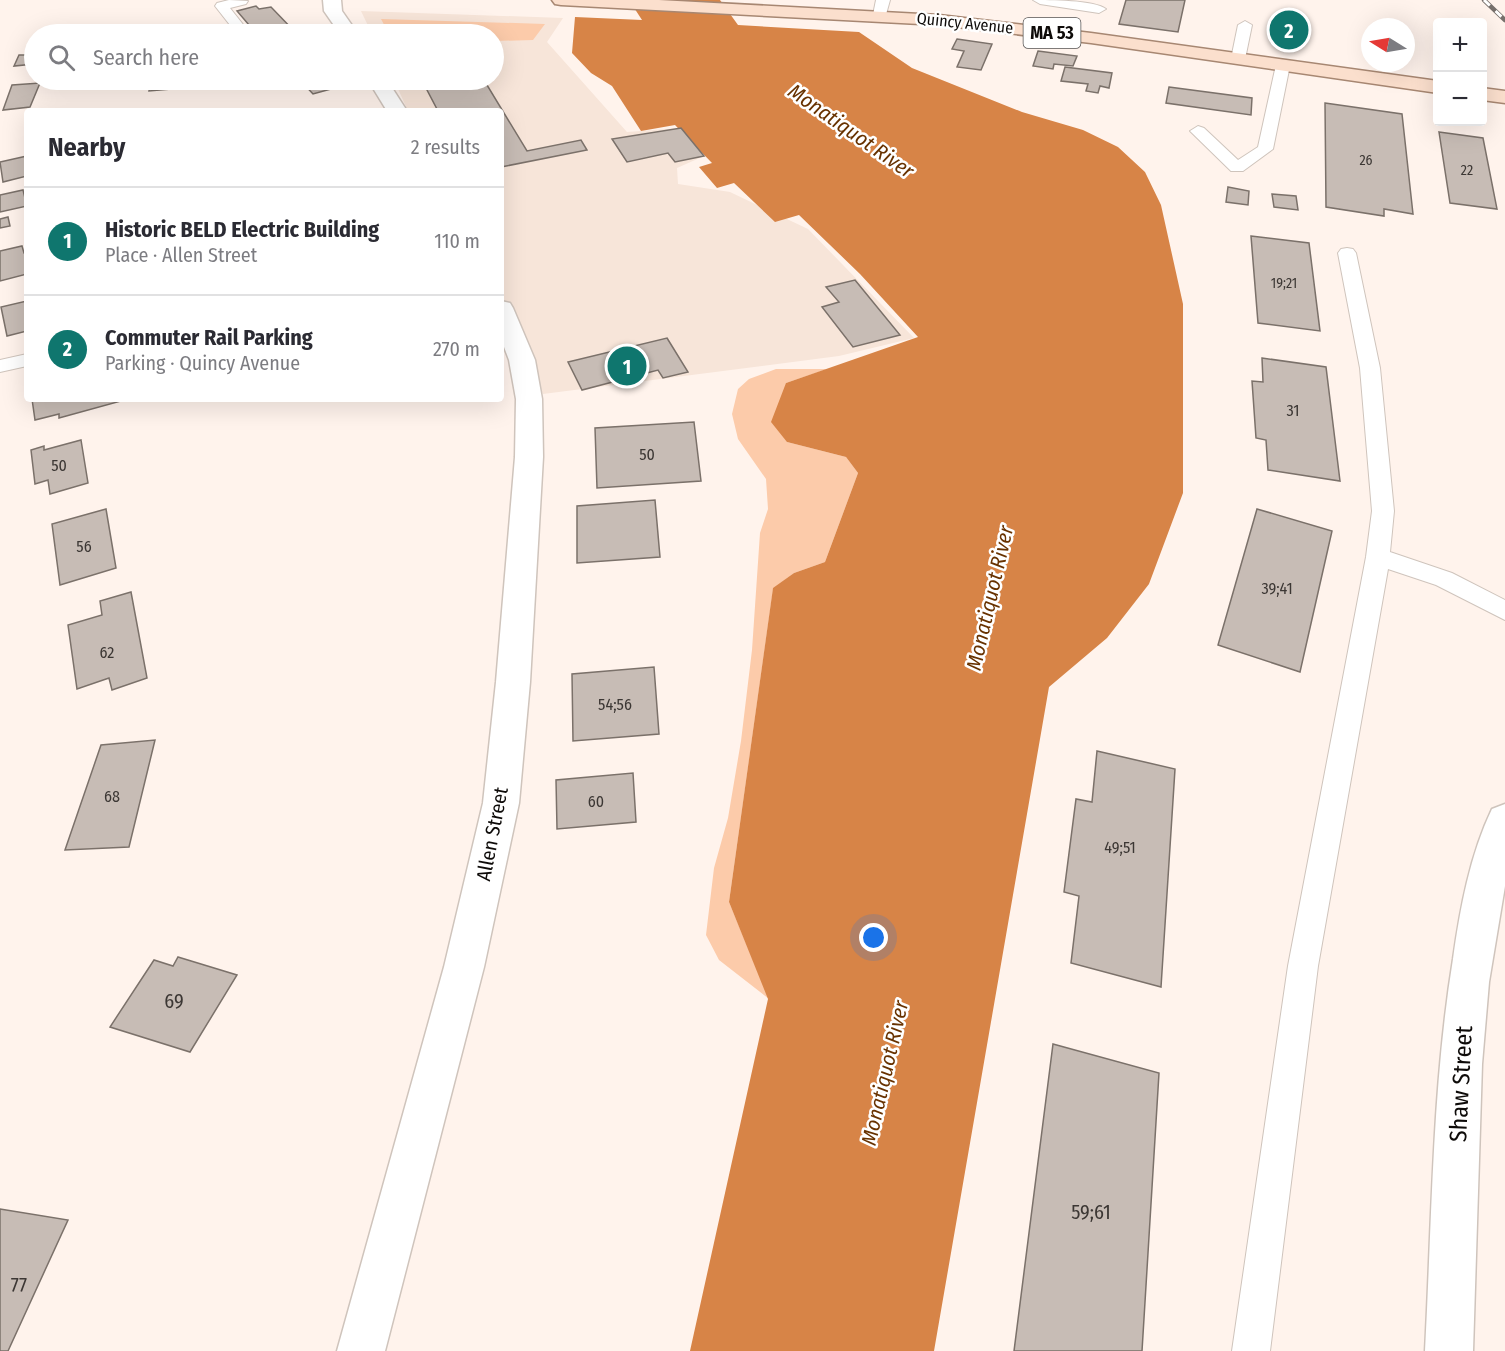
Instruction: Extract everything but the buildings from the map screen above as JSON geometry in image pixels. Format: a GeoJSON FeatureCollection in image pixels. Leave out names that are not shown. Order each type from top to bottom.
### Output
{"type":"FeatureCollection","features":[{"type":"Feature","properties":{"kind":"main road","name":"Quincy Avenue"},"geometry":{"type":"LineString","coordinates":[[561,0],[739,8],[882,8],[1433,86]]}},
{"type":"Feature","properties":{"kind":"main road"},"geometry":{"type":"LineString","coordinates":[[1487,95],[1505,97]]}},
{"type":"Feature","properties":{"kind":"street"},"geometry":{"type":"LineString","coordinates":[[332,0],[333,11],[342,24]]}},
{"type":"Feature","properties":{"kind":"street"},"geometry":{"type":"LineString","coordinates":[[384,90],[395,108]]}},
{"type":"Feature","properties":{"kind":"street","name":"Allen Street"},"geometry":{"type":"LineString","coordinates":[[361,1351],[464,967],[501,803],[513,682],[530,458],[529,399],[522,360],[504,315]]}},
{"type":"Feature","properties":{"kind":"street","name":"Shaw Street"},"geometry":{"type":"LineString","coordinates":[[1449,1351],[1459,1103],[1469,975],[1490,867],[1505,820]]}},
{"type":"Feature","properties":{"kind":"lane"},"geometry":{"type":"LineString","coordinates":[[1040,0],[1099,9]]}},
{"type":"Feature","properties":{"kind":"lane"},"geometry":{"type":"LineString","coordinates":[[236,24],[222,6],[241,1]]}},
{"type":"Feature","properties":{"kind":"lane"},"geometry":{"type":"LineString","coordinates":[[1238,59],[1245,25]]}},
{"type":"Feature","properties":{"kind":"lane"},"geometry":{"type":"LineString","coordinates":[[1198,131],[1237,168],[1265,149],[1283,65]]}},
{"type":"Feature","properties":{"kind":"lane"},"geometry":{"type":"LineString","coordinates":[[1251,1351],[1303,966],[1378,557],[1383,511],[1370,368],[1347,253]]}},
{"type":"Feature","properties":{"kind":"lane"},"geometry":{"type":"LineString","coordinates":[[0,366],[24,361]]}},
{"type":"Feature","properties":{"kind":"lane"},"geometry":{"type":"LineString","coordinates":[[1378,557],[1444,579],[1505,611]]}},
{"type":"Feature","properties":{"kind":"shaded area"},"geometry":{"type":"Polygon","coordinates":[[[361,11],[563,18],[547,42],[627,132],[681,128],[704,156],[677,168],[678,184],[730,192],[808,229],[914,338],[839,356],[543,394],[504,312],[504,108],[407,108],[399,90],[504,90],[504,24],[367,24],[361,11]]]}},
{"type":"Feature","properties":{"kind":"shaded area"},"geometry":{"type":"Polygon","coordinates":[[[381,19],[545,24],[533,40],[504,41],[504,24],[384,24],[381,19]]]}},
{"type":"Feature","properties":{"kind":"shaded area"},"geometry":{"type":"Polygon","coordinates":[[[776,369],[827,369],[786,383],[787,442],[846,457],[858,473],[825,562],[794,573],[773,589],[729,902],[769,999],[719,960],[706,935],[714,868],[728,818],[741,741],[752,650],[760,533],[768,509],[766,479],[738,439],[732,414],[738,389],[749,379],[776,369]]]}},
{"type":"Feature","properties":{"kind":"water","name":"Monatiquot River"},"geometry":{"type":"Polygon","coordinates":[[[629,0],[720,0],[738,25],[859,32],[912,68],[1022,112],[1083,130],[1118,147],[1145,172],[1161,205],[1183,304],[1183,493],[1149,584],[1107,638],[1049,687],[934,1351],[690,1351],[768,999],[729,902],[773,588],[794,573],[825,562],[858,473],[846,457],[787,442],[771,422],[786,383],[918,337],[860,274],[799,215],[775,222],[734,183],[717,188],[699,167],[712,163],[675,125],[641,131],[612,86],[591,73],[572,53],[575,17],[642,20],[629,0]]]}},
{"type":"Feature","properties":{"kind":"railway"},"geometry":{"type":"LineString","coordinates":[[1484,0],[1505,20]]}},
{"type":"Feature","properties":{"kind":"place","name":"Commuter Rail Parking"},"geometry":{"type":"Point","coordinates":[1289,30]}},
{"type":"Feature","properties":{"kind":"place","name":"Historic BELD Electric Building"},"geometry":{"type":"Point","coordinates":[627,366]}}]}
